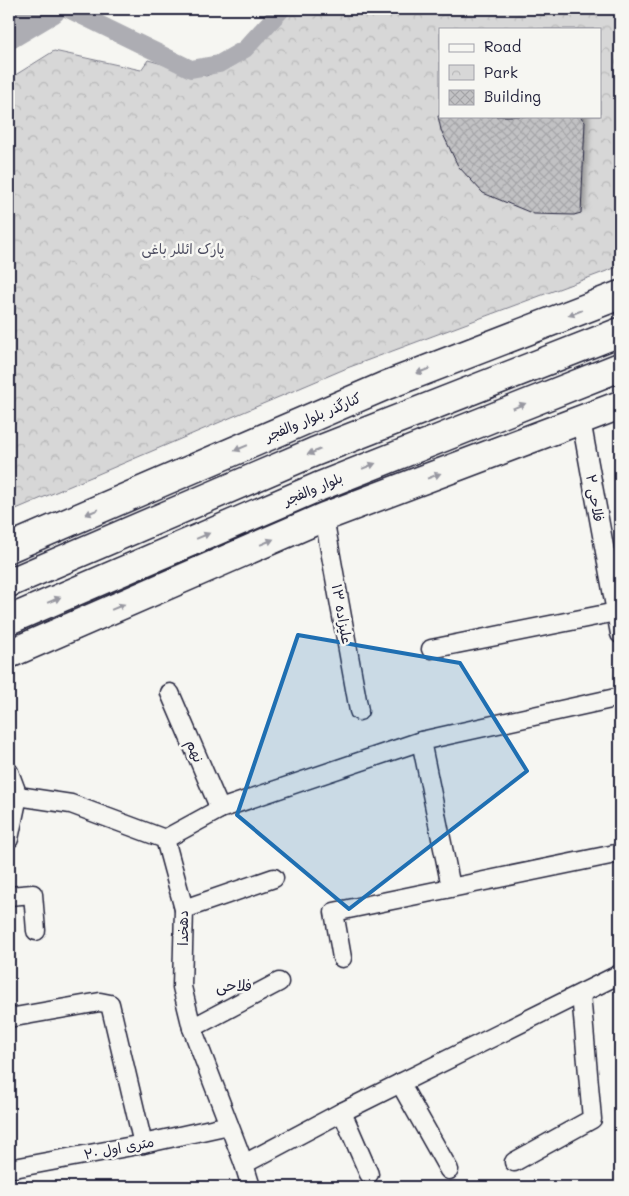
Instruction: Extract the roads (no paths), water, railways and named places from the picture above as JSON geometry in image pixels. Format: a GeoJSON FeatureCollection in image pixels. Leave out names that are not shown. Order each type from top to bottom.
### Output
{"type":"FeatureCollection","features":[{"type":"Feature","properties":{"kind":"main road","name":"کنارگذر بلوار والفجر"},"geometry":{"type":"LineString","coordinates":[[9,548],[387,385],[620,295]]}},
{"type":"Feature","properties":{"kind":"main road"},"geometry":{"type":"LineString","coordinates":[[9,584],[314,452],[620,332]]}},
{"type":"Feature","properties":{"kind":"main road","name":"بلوار والفجر"},"geometry":{"type":"LineString","coordinates":[[9,620],[327,483],[620,367]]}},
{"type":"Feature","properties":{"kind":"main road"},"geometry":{"type":"LineString","coordinates":[[9,654],[324,517],[620,405]]}},
{"type":"Feature","properties":{"kind":"street","name":"فلاحی ۲"},"geometry":{"type":"LineString","coordinates":[[581,420],[620,634]]}},
{"type":"Feature","properties":{"kind":"street","name":"۱۳ علیزاده"},"geometry":{"type":"LineString","coordinates":[[324,517],[359,710]]}},
{"type":"Feature","properties":{"kind":"street"},"geometry":{"type":"LineString","coordinates":[[431,649],[616,612]]}},
{"type":"Feature","properties":{"kind":"street","name":"نهم"},"geometry":{"type":"LineString","coordinates":[[170,693],[220,809]]}},
{"type":"Feature","properties":{"kind":"street"},"geometry":{"type":"LineString","coordinates":[[18,796],[71,804],[166,838],[220,809],[421,741],[620,697]]}},
{"type":"Feature","properties":{"kind":"street"},"geometry":{"type":"LineString","coordinates":[[421,741],[451,887]]}},
{"type":"Feature","properties":{"kind":"street"},"geometry":{"type":"LineString","coordinates":[[9,772],[18,796],[9,839]]}},
{"type":"Feature","properties":{"kind":"street","name":"دهخدا"},"geometry":{"type":"LineString","coordinates":[[166,838],[184,909],[182,987],[192,1028],[251,1187]]}},
{"type":"Feature","properties":{"kind":"street"},"geometry":{"type":"LineString","coordinates":[[342,958],[334,912],[620,853]]}},
{"type":"Feature","properties":{"kind":"street"},"geometry":{"type":"LineString","coordinates":[[184,909],[274,878]]}},
{"type":"Feature","properties":{"kind":"street"},"geometry":{"type":"LineString","coordinates":[[9,896],[33,894],[36,932]]}},
{"type":"Feature","properties":{"kind":"street"},"geometry":{"type":"LineString","coordinates":[[244,1164],[342,1112],[620,974]]}},
{"type":"Feature","properties":{"kind":"street"},"geometry":{"type":"LineString","coordinates":[[192,1028],[279,982]]}},
{"type":"Feature","properties":{"kind":"street"},"geometry":{"type":"LineString","coordinates":[[514,1162],[592,1119],[581,994]]}},
{"type":"Feature","properties":{"kind":"street"},"geometry":{"type":"LineString","coordinates":[[9,1018],[100,1002],[110,1004],[143,1144]]}},
{"type":"Feature","properties":{"kind":"street"},"geometry":{"type":"LineString","coordinates":[[400,1083],[449,1170]]}},
{"type":"Feature","properties":{"kind":"street"},"geometry":{"type":"LineString","coordinates":[[342,1112],[369,1174]]}},
{"type":"Feature","properties":{"kind":"street","name":"۲۰ متری اول"},"geometry":{"type":"LineString","coordinates":[[9,1170],[229,1125]]}},
{"type":"Feature","properties":{"kind":"waterway"},"geometry":{"type":"LineString","coordinates":[[9,34],[51,9]]}},
{"type":"Feature","properties":{"kind":"waterway"},"geometry":{"type":"LineString","coordinates":[[68,9],[191,69],[219,64],[245,49],[282,9]]}},
{"type":"Feature","properties":{"kind":"district","name":"فلاحی"},"geometry":{"type":"Point","coordinates":[234,986]}},
{"type":"Feature","properties":{"kind":"park label","name":"پارک ائللر باغی"},"geometry":{"type":"Point","coordinates":[183,249]}}]}
